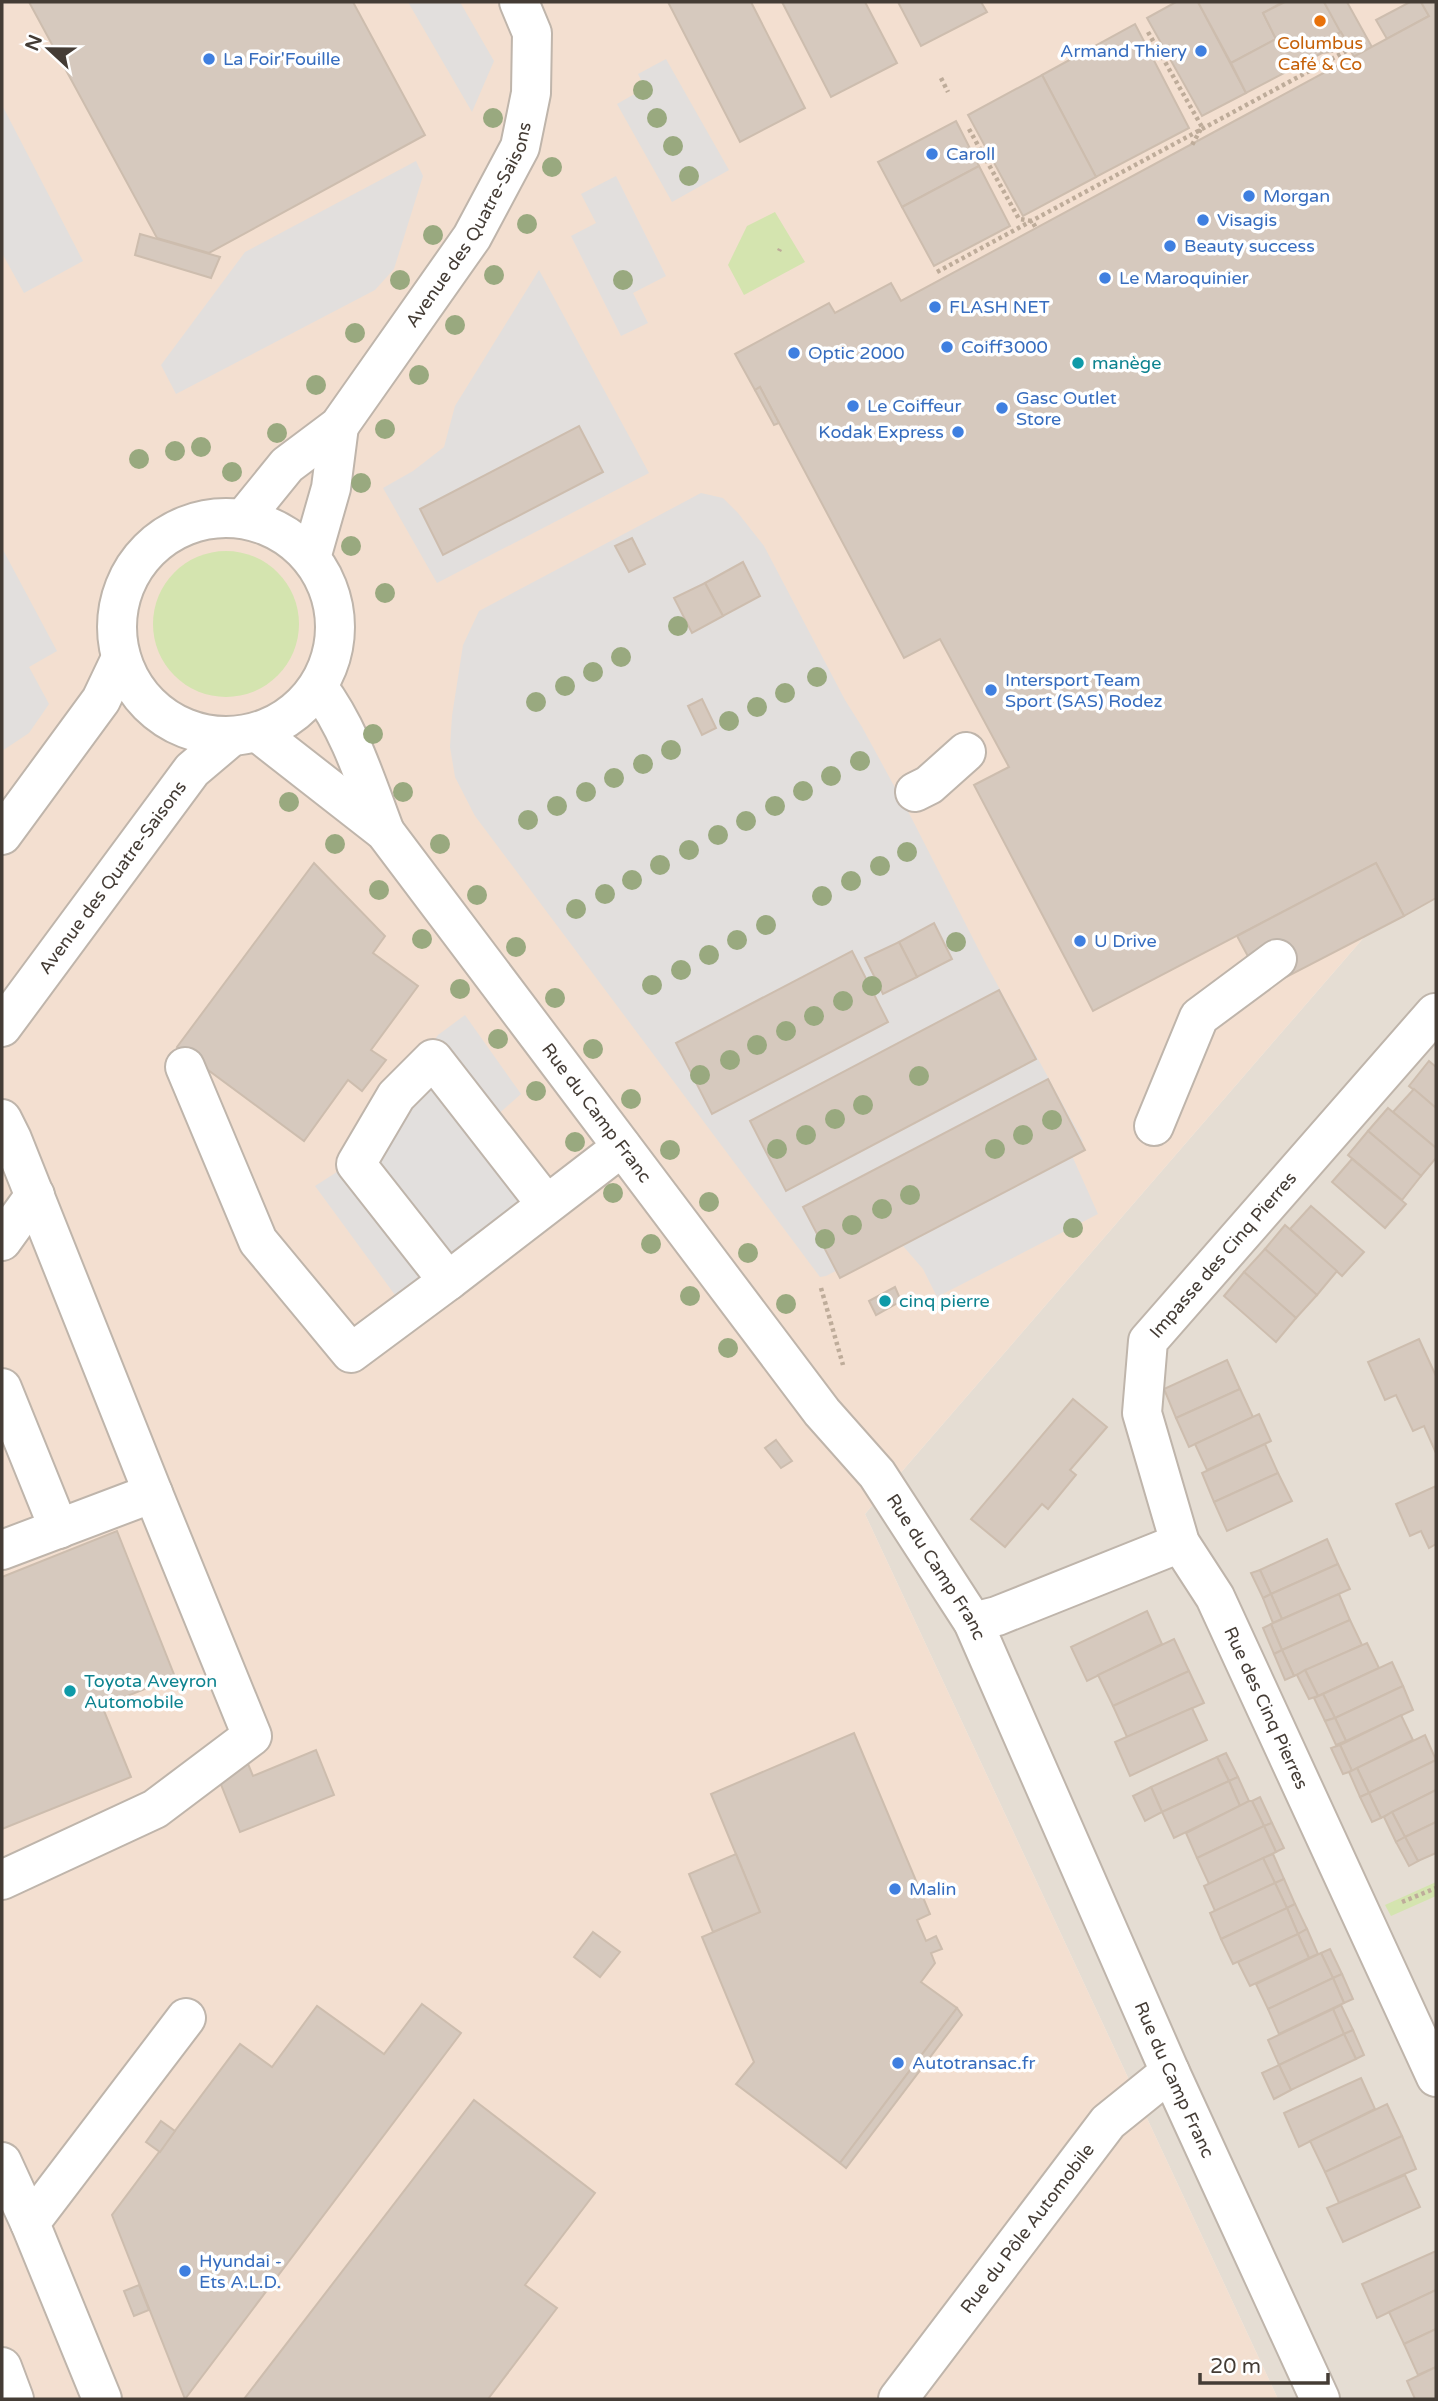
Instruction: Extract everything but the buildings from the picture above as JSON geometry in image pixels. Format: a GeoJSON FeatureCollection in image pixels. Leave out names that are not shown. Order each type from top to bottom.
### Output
{"type":"FeatureCollection","features":[{"type":"Feature","properties":{"kind":"street","name":"Avenue des Quatre-Saisons"},"geometry":{"type":"LineString","coordinates":[[244,518],[287,465],[339,426],[472,237],[520,147],[531,93],[532,33],[519,2]]}},
{"type":"Feature","properties":{"kind":"street","name":"Avenue des Quatre-Saisons"},"geometry":{"type":"LineString","coordinates":[[311,558],[331,488],[339,426]]}},
{"type":"Feature","properties":{"kind":"street"},"geometry":{"type":"LineString","coordinates":[[221,517],[244,518],[269,526],[293,539],[311,558],[331,593],[336,622],[333,650],[318,687],[302,706],[281,722],[244,734],[202,734],[175,724],[152,707],[133,685],[121,658],[117,618],[128,579],[145,552],[169,533],[198,521],[221,517]]}},
{"type":"Feature","properties":{"kind":"street"},"geometry":{"type":"LineString","coordinates":[[2,835],[101,700],[121,658]]}},
{"type":"Feature","properties":{"kind":"street","name":"Rue du Camp Franc"},"geometry":{"type":"LineString","coordinates":[[318,687],[334,708],[385,832],[822,1412],[877,1474],[973,1622],[1170,2072],[1320,2399]]}},
{"type":"Feature","properties":{"kind":"street","name":"Avenue des Quatre-Saisons"},"geometry":{"type":"LineString","coordinates":[[2,1027],[192,770],[244,734]]}},
{"type":"Feature","properties":{"kind":"street","name":"Rue du Camp Franc"},"geometry":{"type":"LineString","coordinates":[[244,734],[385,832]]}},
{"type":"Feature","properties":{"kind":"street"},"geometry":{"type":"LineString","coordinates":[[915,792],[929,785],[966,751]]}},
{"type":"Feature","properties":{"kind":"street"},"geometry":{"type":"LineString","coordinates":[[1154,1126],[1199,1017],[1271,947]]}},
{"type":"Feature","properties":{"kind":"street","name":"Impasse des Cinq Pierres"},"geometry":{"type":"LineString","coordinates":[[1180,1543],[1142,1413],[1147,1341],[1435,1013]]}},
{"type":"Feature","properties":{"kind":"street"},"geometry":{"type":"LineString","coordinates":[[448,1281],[356,1164],[396,1096],[433,1059],[546,1204]]}},
{"type":"Feature","properties":{"kind":"street"},"geometry":{"type":"LineString","coordinates":[[185,1066],[258,1241],[351,1353],[622,1147]]}},
{"type":"Feature","properties":{"kind":"street"},"geometry":{"type":"LineString","coordinates":[[2,1119],[252,1736],[155,1809],[2,1880]]}},
{"type":"Feature","properties":{"kind":"street"},"geometry":{"type":"LineString","coordinates":[[2,1241],[35,1195]]}},
{"type":"Feature","properties":{"kind":"street"},"geometry":{"type":"LineString","coordinates":[[2,1388],[59,1529]]}},
{"type":"Feature","properties":{"kind":"street"},"geometry":{"type":"LineString","coordinates":[[2,1550],[153,1493]]}},
{"type":"Feature","properties":{"kind":"street"},"geometry":{"type":"LineString","coordinates":[[973,1622],[997,1616],[1180,1543]]}},
{"type":"Feature","properties":{"kind":"street","name":"Rue des Cinq Pierres"},"geometry":{"type":"LineString","coordinates":[[1180,1543],[1215,1597],[1436,2077]]}},
{"type":"Feature","properties":{"kind":"street"},"geometry":{"type":"LineString","coordinates":[[30,2223],[186,2018]]}},
{"type":"Feature","properties":{"kind":"street","name":"Rue du Pôle Automobile"},"geometry":{"type":"LineString","coordinates":[[898,2399],[1108,2122],[1170,2072]]}},
{"type":"Feature","properties":{"kind":"street"},"geometry":{"type":"LineString","coordinates":[[2,2162],[102,2399]]}},
{"type":"Feature","properties":{"kind":"street"},"geometry":{"type":"LineString","coordinates":[[2,2367],[14,2399]]}},
{"type":"Feature","properties":{"kind":"path"},"geometry":{"type":"LineString","coordinates":[[1148,32],[1202,127]]}},
{"type":"Feature","properties":{"kind":"path"},"geometry":{"type":"LineString","coordinates":[[937,272],[1350,49]]}},
{"type":"Feature","properties":{"kind":"path"},"geometry":{"type":"LineString","coordinates":[[941,78],[948,92]]}},
{"type":"Feature","properties":{"kind":"path"},"geometry":{"type":"LineString","coordinates":[[1192,145],[1202,127]]}},
{"type":"Feature","properties":{"kind":"path"},"geometry":{"type":"LineString","coordinates":[[969,129],[1019,219],[1032,221]]}},
{"type":"Feature","properties":{"kind":"path"},"geometry":{"type":"LineString","coordinates":[[1032,221],[1036,228]]}},
{"type":"Feature","properties":{"kind":"path"},"geometry":{"type":"LineString","coordinates":[[821,1288],[843,1366]]}},
{"type":"Feature","properties":{"kind":"shaded area"},"geometry":{"type":"Polygon","coordinates":[[[2,2],[1436,2],[1436,854],[865,1514],[1278,2399],[2,2399],[2,2]]]}},
{"type":"Feature","properties":{"kind":"shaded area"},"geometry":{"type":"Polygon","coordinates":[[[408,2],[460,2],[494,61],[472,112],[408,2]]]}},
{"type":"Feature","properties":{"kind":"shaded area"},"geometry":{"type":"Polygon","coordinates":[[[666,59],[729,170],[672,202],[617,104],[645,88],[638,74],[666,59]]]}},
{"type":"Feature","properties":{"kind":"shaded area"},"geometry":{"type":"Polygon","coordinates":[[[2,105],[83,261],[24,293],[2,253],[2,105]]]}},
{"type":"Feature","properties":{"kind":"shaded area"},"geometry":{"type":"Polygon","coordinates":[[[416,161],[423,176],[394,269],[375,290],[176,394],[161,365],[245,252],[416,161]]]}},
{"type":"Feature","properties":{"kind":"shaded area"},"geometry":{"type":"Polygon","coordinates":[[[616,176],[666,276],[633,293],[648,323],[621,336],[571,236],[596,223],[581,194],[616,176]]]}},
{"type":"Feature","properties":{"kind":"shaded area"},"geometry":{"type":"Polygon","coordinates":[[[539,270],[649,473],[437,583],[383,488],[413,471],[444,447],[455,406],[539,270]]]}},
{"type":"Feature","properties":{"kind":"shaded area"},"geometry":{"type":"Polygon","coordinates":[[[701,493],[723,498],[764,546],[1083,1141],[1069,1149],[1098,1214],[937,1297],[923,1269],[897,1239],[820,1277],[475,816],[455,777],[450,747],[452,716],[463,645],[479,611],[701,493]]]}},
{"type":"Feature","properties":{"kind":"shaded area"},"geometry":{"type":"Polygon","coordinates":[[[2,548],[57,651],[29,667],[49,704],[29,733],[2,751],[2,548]]]}},
{"type":"Feature","properties":{"kind":"shaded area"},"geometry":{"type":"Polygon","coordinates":[[[1436,854],[1436,2399],[1278,2399],[865,1514],[1436,854]]]}},
{"type":"Feature","properties":{"kind":"shaded area"},"geometry":{"type":"Polygon","coordinates":[[[465,1015],[521,1094],[472,1137],[519,1202],[395,1295],[315,1186],[340,1170],[438,1035],[465,1015]]]}},
{"type":"Feature","properties":{"kind":"green space"},"geometry":{"type":"Polygon","coordinates":[[[775,212],[805,262],[744,295],[728,265],[747,226],[775,212]]]}},
{"type":"Feature","properties":{"kind":"green space"},"geometry":{"type":"Polygon","coordinates":[[[226,551],[254,557],[278,572],[293,596],[299,624],[293,652],[278,676],[254,691],[226,697],[198,691],[174,676],[159,652],[153,624],[159,596],[174,572],[198,557],[226,551]]]}},
{"type":"Feature","properties":{"kind":"green space"},"geometry":{"type":"Polygon","coordinates":[[[1436,1882],[1436,1896],[1391,1916],[1385,1905],[1436,1882]]]}},
{"type":"Feature","properties":{"kind":"place","name":"Columbus Café & Co"},"geometry":{"type":"Point","coordinates":[1320,21]}},
{"type":"Feature","properties":{"kind":"place","name":"Armand Thiery"},"geometry":{"type":"Point","coordinates":[1201,51]}},
{"type":"Feature","properties":{"kind":"place","name":"La Foir'Fouille"},"geometry":{"type":"Point","coordinates":[209,59]}},
{"type":"Feature","properties":{"kind":"place","name":"Caroll"},"geometry":{"type":"Point","coordinates":[932,154]}},
{"type":"Feature","properties":{"kind":"place","name":"Morgan"},"geometry":{"type":"Point","coordinates":[1249,196]}},
{"type":"Feature","properties":{"kind":"place","name":"Visagis"},"geometry":{"type":"Point","coordinates":[1203,220]}},
{"type":"Feature","properties":{"kind":"place","name":"Beauty success"},"geometry":{"type":"Point","coordinates":[1170,246]}},
{"type":"Feature","properties":{"kind":"place","name":"Le Maroquinier"},"geometry":{"type":"Point","coordinates":[1105,278]}},
{"type":"Feature","properties":{"kind":"place","name":"FLASH NET"},"geometry":{"type":"Point","coordinates":[935,307]}},
{"type":"Feature","properties":{"kind":"place","name":"Coiff3000"},"geometry":{"type":"Point","coordinates":[947,347]}},
{"type":"Feature","properties":{"kind":"place","name":"Optic 2000"},"geometry":{"type":"Point","coordinates":[794,353]}},
{"type":"Feature","properties":{"kind":"place","name":"manège"},"geometry":{"type":"Point","coordinates":[1078,363]}},
{"type":"Feature","properties":{"kind":"place","name":"Le Coiffeur"},"geometry":{"type":"Point","coordinates":[853,406]}},
{"type":"Feature","properties":{"kind":"place","name":"Gasc Outlet Store"},"geometry":{"type":"Point","coordinates":[1002,408]}},
{"type":"Feature","properties":{"kind":"place","name":"Kodak Express"},"geometry":{"type":"Point","coordinates":[958,432]}},
{"type":"Feature","properties":{"kind":"place","name":"Intersport Team Sport (SAS) Rodez"},"geometry":{"type":"Point","coordinates":[991,690]}},
{"type":"Feature","properties":{"kind":"place","name":"U Drive"},"geometry":{"type":"Point","coordinates":[1080,941]}},
{"type":"Feature","properties":{"kind":"place","name":"cinq pierre"},"geometry":{"type":"Point","coordinates":[885,1301]}},
{"type":"Feature","properties":{"kind":"place","name":"Toyota Aveyron Automobile"},"geometry":{"type":"Point","coordinates":[70,1691]}},
{"type":"Feature","properties":{"kind":"place","name":"Malin"},"geometry":{"type":"Point","coordinates":[895,1889]}},
{"type":"Feature","properties":{"kind":"place","name":"Autotransac.fr"},"geometry":{"type":"Point","coordinates":[898,2063]}},
{"type":"Feature","properties":{"kind":"place","name":"Hyundai - Ets A.L.D."},"geometry":{"type":"Point","coordinates":[185,2271]}}]}
